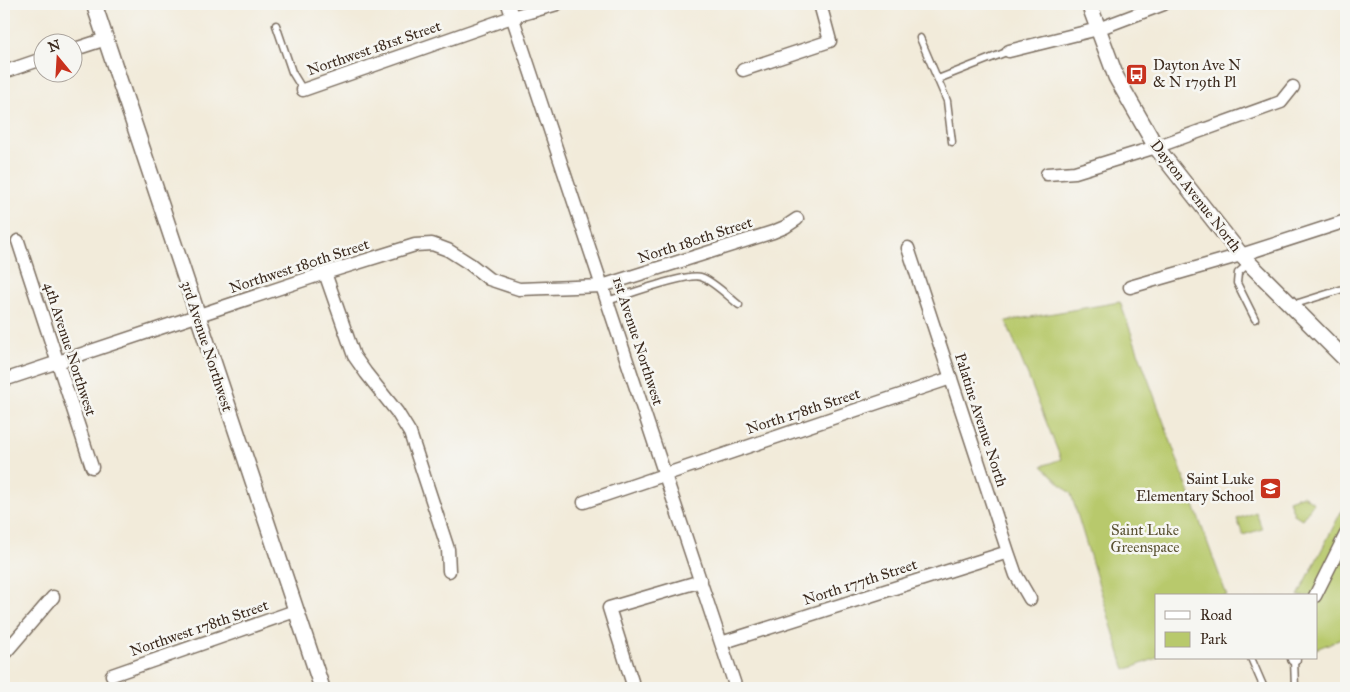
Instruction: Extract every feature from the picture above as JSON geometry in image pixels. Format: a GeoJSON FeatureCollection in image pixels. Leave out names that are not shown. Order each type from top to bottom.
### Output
{"type":"FeatureCollection","features":[{"type":"Feature","properties":{"kind":"street","name":"3rd Avenue Northwest"},"geometry":{"type":"LineString","coordinates":[[94,4],[322,688]]}},
{"type":"Feature","properties":{"kind":"street","name":"1st Avenue Northwest"},"geometry":{"type":"LineString","coordinates":[[508,4],[736,688]]}},
{"type":"Feature","properties":{"kind":"street","name":"Northwest 181st Street"},"geometry":{"type":"LineString","coordinates":[[303,90],[512,17],[557,4]]}},
{"type":"Feature","properties":{"kind":"street"},"geometry":{"type":"LineString","coordinates":[[743,70],[830,41],[820,4]]}},
{"type":"Feature","properties":{"kind":"street","name":"Dayton Avenue North"},"geometry":{"type":"LineString","coordinates":[[1089,4],[1116,77],[1156,147],[1245,259],[1346,360]]}},
{"type":"Feature","properties":{"kind":"street"},"geometry":{"type":"LineString","coordinates":[[1009,51],[1098,29],[1164,4]]}},
{"type":"Feature","properties":{"kind":"street"},"geometry":{"type":"LineString","coordinates":[[82,47],[106,39]]}},
{"type":"Feature","properties":{"kind":"street"},"geometry":{"type":"LineString","coordinates":[[4,72],[32,62]]}},
{"type":"Feature","properties":{"kind":"street"},"geometry":{"type":"LineString","coordinates":[[1047,174],[1075,172],[1156,147],[1281,102],[1294,87]]}},
{"type":"Feature","properties":{"kind":"street","name":"North 180th Street"},"geometry":{"type":"LineString","coordinates":[[602,286],[773,232],[797,220]]}},
{"type":"Feature","properties":{"kind":"street"},"geometry":{"type":"LineString","coordinates":[[1130,287],[1245,259],[1346,221]]}},
{"type":"Feature","properties":{"kind":"street","name":"4th Avenue Northwest"},"geometry":{"type":"LineString","coordinates":[[18,241],[92,467]]}},
{"type":"Feature","properties":{"kind":"street","name":"Northwest 180th Street"},"geometry":{"type":"LineString","coordinates":[[4,380],[415,245],[432,244],[448,250],[461,257],[489,279],[519,289],[602,286]]}},
{"type":"Feature","properties":{"kind":"street","name":"Palatine Avenue North"},"geometry":{"type":"LineString","coordinates":[[908,248],[1008,552],[1016,575],[1030,599]]}},
{"type":"Feature","properties":{"kind":"street"},"geometry":{"type":"LineString","coordinates":[[325,273],[354,356],[397,412],[410,433],[448,549],[449,571]]}},
{"type":"Feature","properties":{"kind":"street","name":"North 178th Street"},"geometry":{"type":"LineString","coordinates":[[665,474],[950,378]]}},
{"type":"Feature","properties":{"kind":"street"},"geometry":{"type":"LineString","coordinates":[[584,502],[665,474]]}},
{"type":"Feature","properties":{"kind":"street"},"geometry":{"type":"LineString","coordinates":[[1316,594],[1346,534]]}},
{"type":"Feature","properties":{"kind":"street","name":"North 177th Street"},"geometry":{"type":"LineString","coordinates":[[722,643],[1008,552]]}},
{"type":"Feature","properties":{"kind":"street"},"geometry":{"type":"LineString","coordinates":[[634,688],[609,608],[701,581]]}},
{"type":"Feature","properties":{"kind":"street"},"geometry":{"type":"LineString","coordinates":[[4,654],[53,597]]}},
{"type":"Feature","properties":{"kind":"street","name":"Northwest 178th Street"},"geometry":{"type":"LineString","coordinates":[[112,675],[296,611]]}},
{"type":"Feature","properties":{"kind":"lane"},"geometry":{"type":"LineString","coordinates":[[276,25],[292,72],[303,90]]}},
{"type":"Feature","properties":{"kind":"lane"},"geometry":{"type":"LineString","coordinates":[[920,38],[947,101],[952,142]]}},
{"type":"Feature","properties":{"kind":"lane"},"geometry":{"type":"LineString","coordinates":[[938,79],[1009,51]]}},
{"type":"Feature","properties":{"kind":"lane"},"geometry":{"type":"LineString","coordinates":[[1245,259],[1238,273],[1237,283],[1255,320]]}},
{"type":"Feature","properties":{"kind":"lane"},"geometry":{"type":"LineString","coordinates":[[607,301],[685,278],[700,276],[708,280],[739,305]]}},
{"type":"Feature","properties":{"kind":"lane"},"geometry":{"type":"LineString","coordinates":[[1291,306],[1346,288]]}},
{"type":"Feature","properties":{"kind":"lane"},"geometry":{"type":"LineString","coordinates":[[1252,660],[1264,688]]}},
{"type":"Feature","properties":{"kind":"lane"},"geometry":{"type":"LineString","coordinates":[[1294,660],[1295,688]]}},
{"type":"Feature","properties":{"kind":"green space","name":"Saint Luke Greenspace"},"geometry":{"type":"Polygon","coordinates":[[[1120,302],[1226,594],[1155,594],[1155,659],[1125,670],[1071,494],[1042,466],[1061,459],[1006,321],[1120,302]]]}},
{"type":"Feature","properties":{"kind":"green space"},"geometry":{"type":"Polygon","coordinates":[[[1303,495],[1314,503],[1302,519],[1294,514],[1289,500],[1303,495]]]}},
{"type":"Feature","properties":{"kind":"green space"},"geometry":{"type":"Polygon","coordinates":[[[1346,508],[1346,637],[1318,648],[1318,594],[1299,594],[1342,510],[1346,508]]]}},
{"type":"Feature","properties":{"kind":"green space"},"geometry":{"type":"Polygon","coordinates":[[[1256,512],[1262,529],[1243,535],[1237,519],[1256,512]]]}},
{"type":"Feature","properties":{"kind":"place","name":"Dayton Ave N & N 179th Pl"},"geometry":{"type":"Point","coordinates":[1137,74]}},
{"type":"Feature","properties":{"kind":"place","name":"Saint Luke Elementary School"},"geometry":{"type":"Point","coordinates":[1270,488]}}]}
